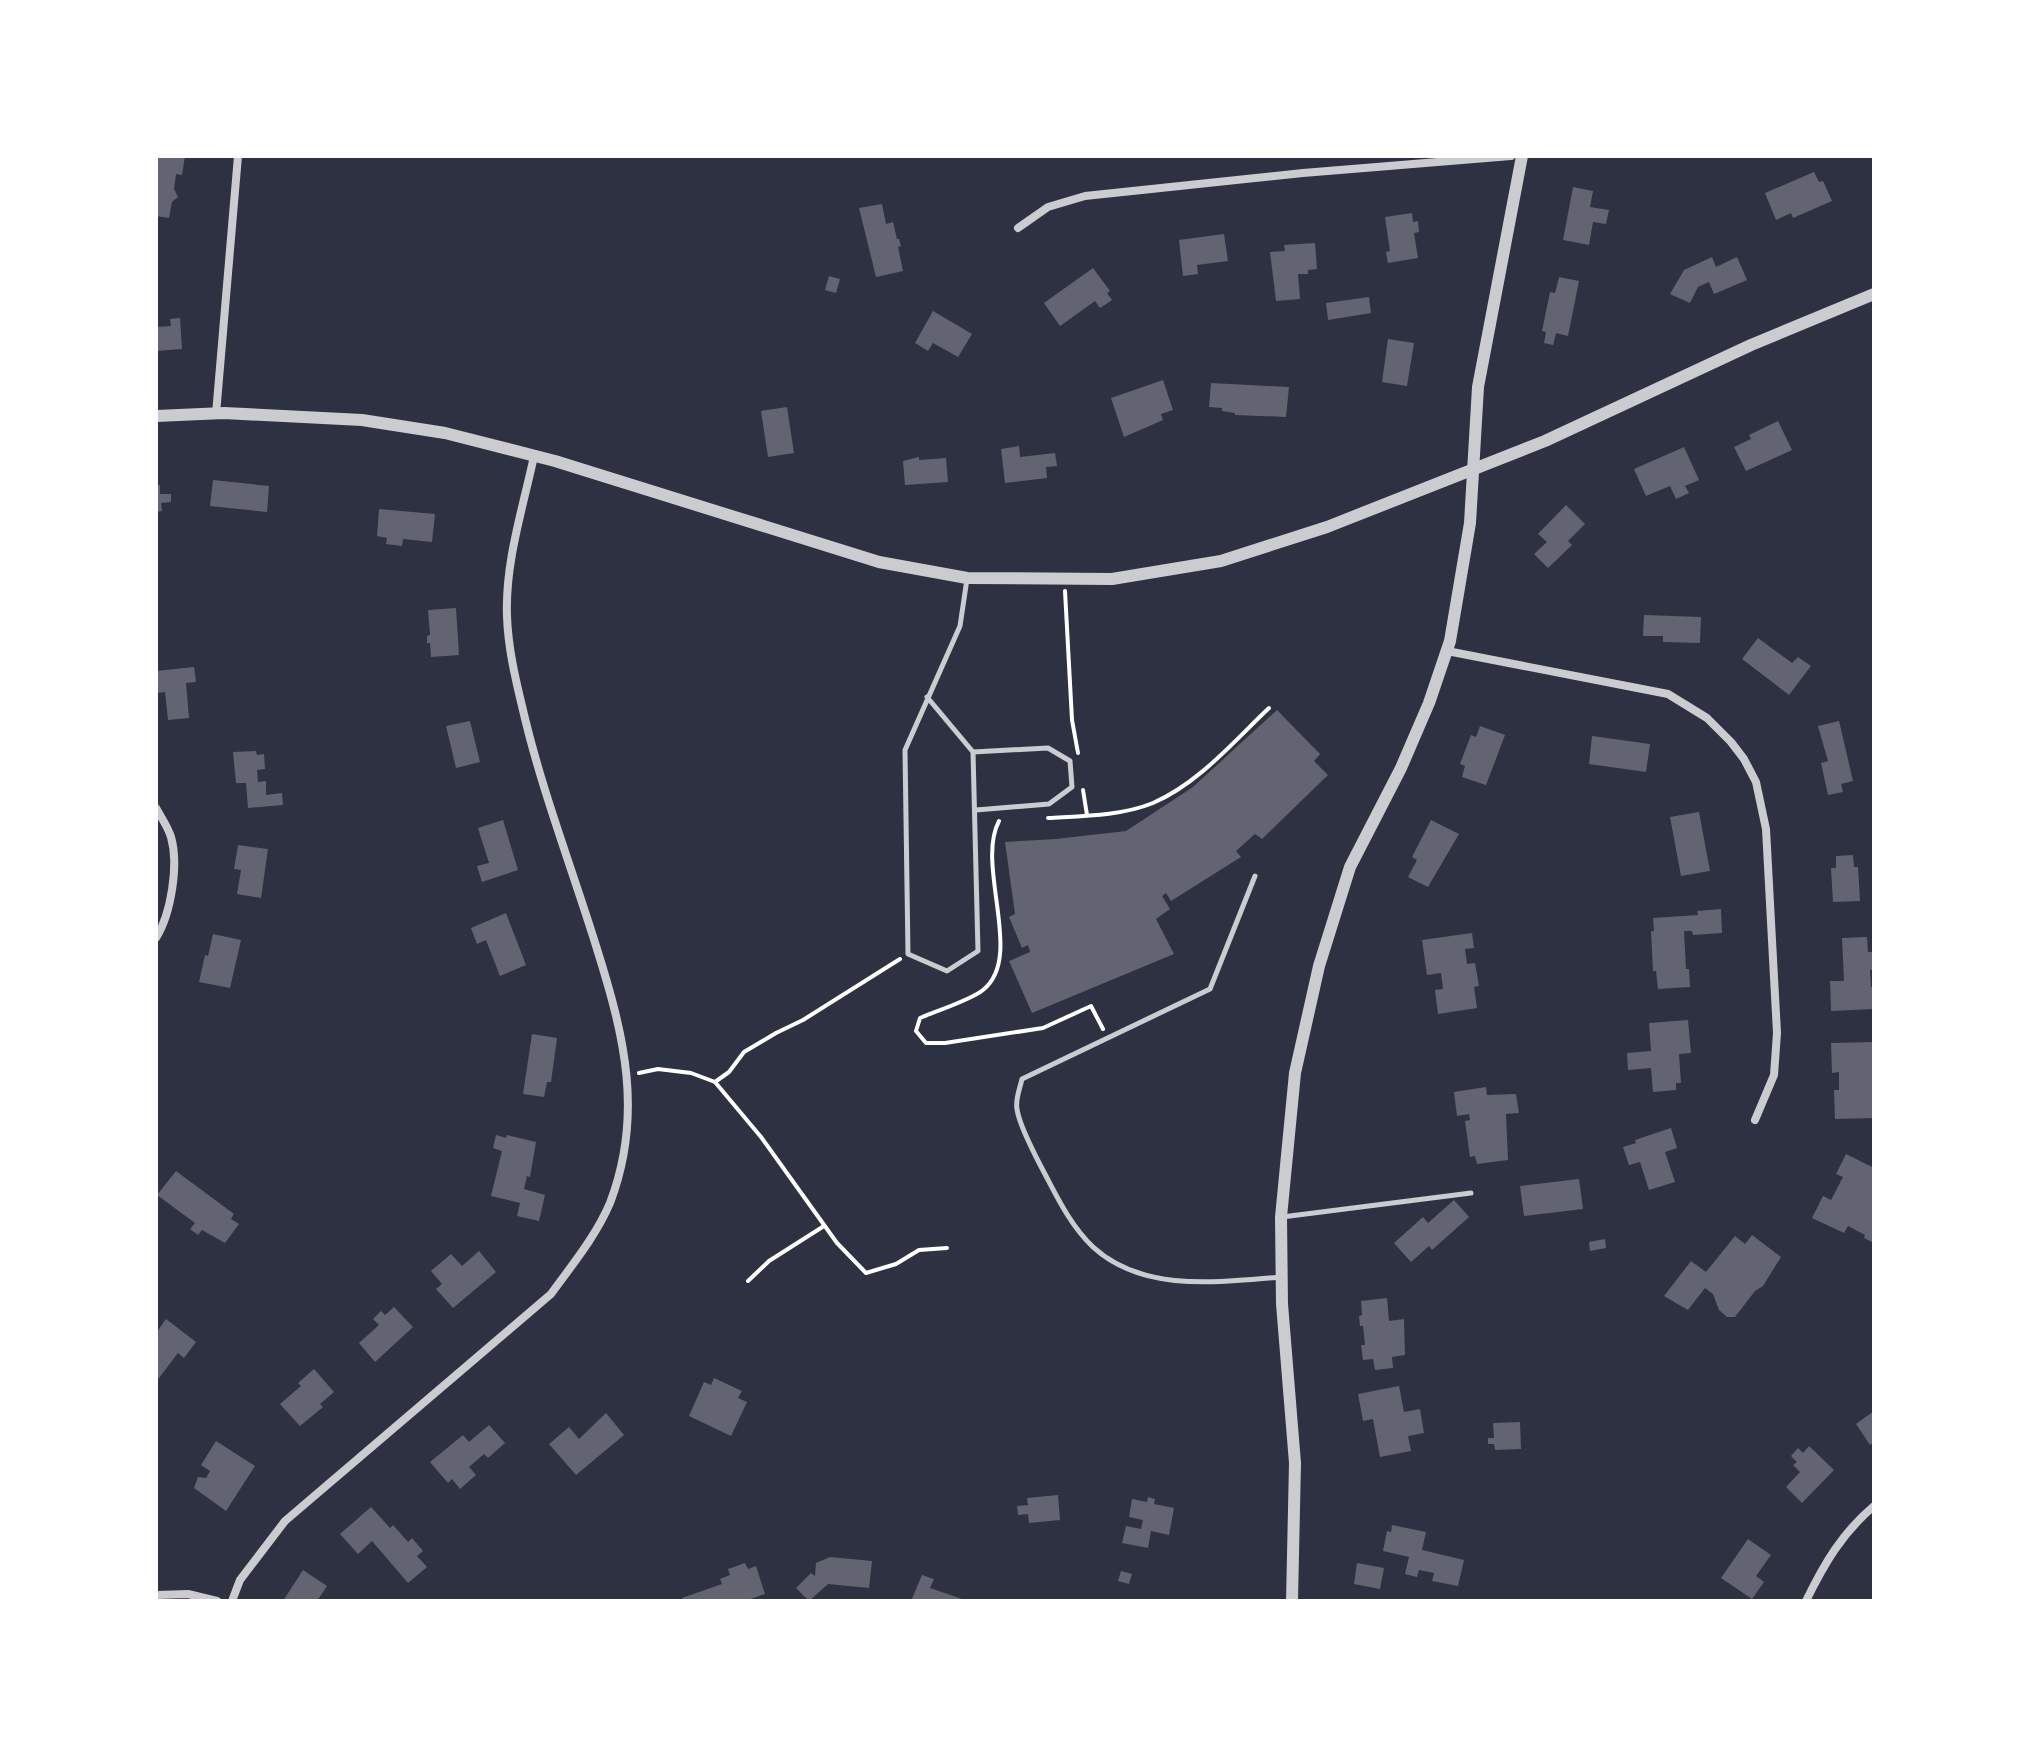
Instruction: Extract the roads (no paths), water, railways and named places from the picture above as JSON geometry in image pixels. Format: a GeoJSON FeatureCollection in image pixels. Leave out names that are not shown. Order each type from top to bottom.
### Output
{"type":"FeatureCollection","features":[{"type":"Feature","properties":{"kind":"street"},"geometry":{"type":"LineString","coordinates":[[216,414],[238,156]]}},
{"type":"Feature","properties":{"kind":"street"},"geometry":{"type":"LineString","coordinates":[[1018,228],[1048,207],[1085,196],[1303,173],[1511,156]]}},
{"type":"Feature","properties":{"kind":"street"},"geometry":{"type":"LineString","coordinates":[[1292,1601],[1295,1463],[1282,1277],[1281,1217],[1295,1073],[1319,966],[1350,867],[1401,768],[1447,651],[1470,523],[1478,387],[1522,156]]}},
{"type":"Feature","properties":{"kind":"street"},"geometry":{"type":"LineString","coordinates":[[156,416],[216,414],[362,420],[445,433],[534,456],[879,562],[967,578],[1112,579],[1221,561],[1327,527],[1545,441],[1751,345],[1874,294]]}},
{"type":"Feature","properties":{"kind":"street"},"geometry":{"type":"LineString","coordinates":[[232,1601],[240,1580],[285,1521],[551,1294],[585,1249],[609,1204],[622,1162],[629,1111],[627,1060],[613,1001],[531,744],[513,666],[507,616],[509,570],[534,456]]}},
{"type":"Feature","properties":{"kind":"street"},"geometry":{"type":"LineString","coordinates":[[1447,651],[1668,694],[1707,718],[1744,759],[1756,782],[1766,829],[1777,1033],[1774,1075],[1755,1120]]}},
{"type":"Feature","properties":{"kind":"street"},"geometry":{"type":"LineString","coordinates":[[156,808],[171,838],[174,880],[164,925],[156,938]]}},
{"type":"Feature","properties":{"kind":"street"},"geometry":{"type":"LineString","coordinates":[[1806,1601],[1828,1558],[1854,1523],[1874,1506]]}},
{"type":"Feature","properties":{"kind":"street"},"geometry":{"type":"LineString","coordinates":[[156,1595],[188,1594],[217,1601]]}},
{"type":"Feature","properties":{"kind":"lane"},"geometry":{"type":"LineString","coordinates":[[927,697],[973,752],[978,951],[947,971],[908,954],[905,750],[927,697],[960,626],[967,578]]}},
{"type":"Feature","properties":{"kind":"lane"},"geometry":{"type":"LineString","coordinates":[[973,752],[1048,748],[1070,761],[1072,787],[1049,804],[976,810]]}},
{"type":"Feature","properties":{"kind":"lane"},"geometry":{"type":"LineString","coordinates":[[1255,876],[1210,989],[1022,1079],[1016,1108],[1039,1162],[1068,1217],[1094,1248],[1126,1268],[1160,1279],[1205,1282],[1282,1277]]}},
{"type":"Feature","properties":{"kind":"lane"},"geometry":{"type":"LineString","coordinates":[[1281,1217],[1471,1193]]}}]}
